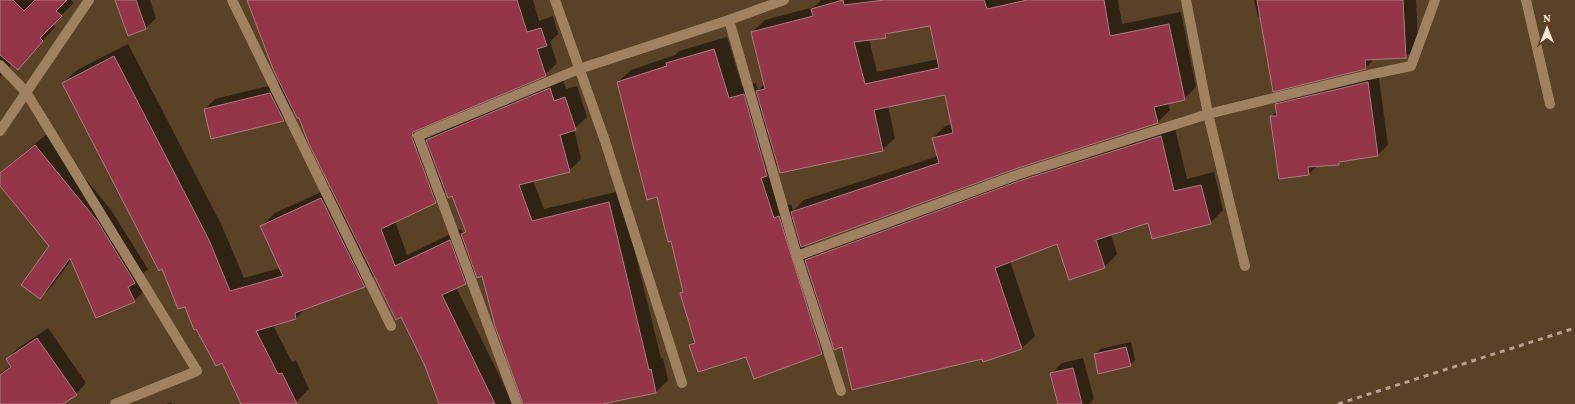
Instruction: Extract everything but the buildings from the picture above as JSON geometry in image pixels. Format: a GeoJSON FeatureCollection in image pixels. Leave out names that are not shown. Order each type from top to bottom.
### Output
{"type":"FeatureCollection","features":[{"type":"Feature","properties":{"kind":"street"},"geometry":{"type":"LineString","coordinates":[[0,131],[90,0]]}},
{"type":"Feature","properties":{"kind":"street"},"geometry":{"type":"LineString","coordinates":[[232,0],[391,326]]}},
{"type":"Feature","properties":{"kind":"street"},"geometry":{"type":"LineString","coordinates":[[555,0],[607,148],[682,382]]}},
{"type":"Feature","properties":{"kind":"street"},"geometry":{"type":"LineString","coordinates":[[517,404],[418,136],[579,69],[729,20],[784,0]]}},
{"type":"Feature","properties":{"kind":"street"},"geometry":{"type":"LineString","coordinates":[[1186,0],[1208,114],[1245,266]]}},
{"type":"Feature","properties":{"kind":"street"},"geometry":{"type":"LineString","coordinates":[[797,256],[1016,175],[1208,114],[1411,66],[1435,0]]}},
{"type":"Feature","properties":{"kind":"street"},"geometry":{"type":"LineString","coordinates":[[1526,0],[1550,104]]}},
{"type":"Feature","properties":{"kind":"street"},"geometry":{"type":"LineString","coordinates":[[729,20],[797,256],[841,391]]}},
{"type":"Feature","properties":{"kind":"street"},"geometry":{"type":"LineString","coordinates":[[0,65],[26,92],[197,371],[114,404]]}},
{"type":"Feature","properties":{"kind":"railway"},"geometry":{"type":"LineString","coordinates":[[1338,404],[1575,328]]}}]}
